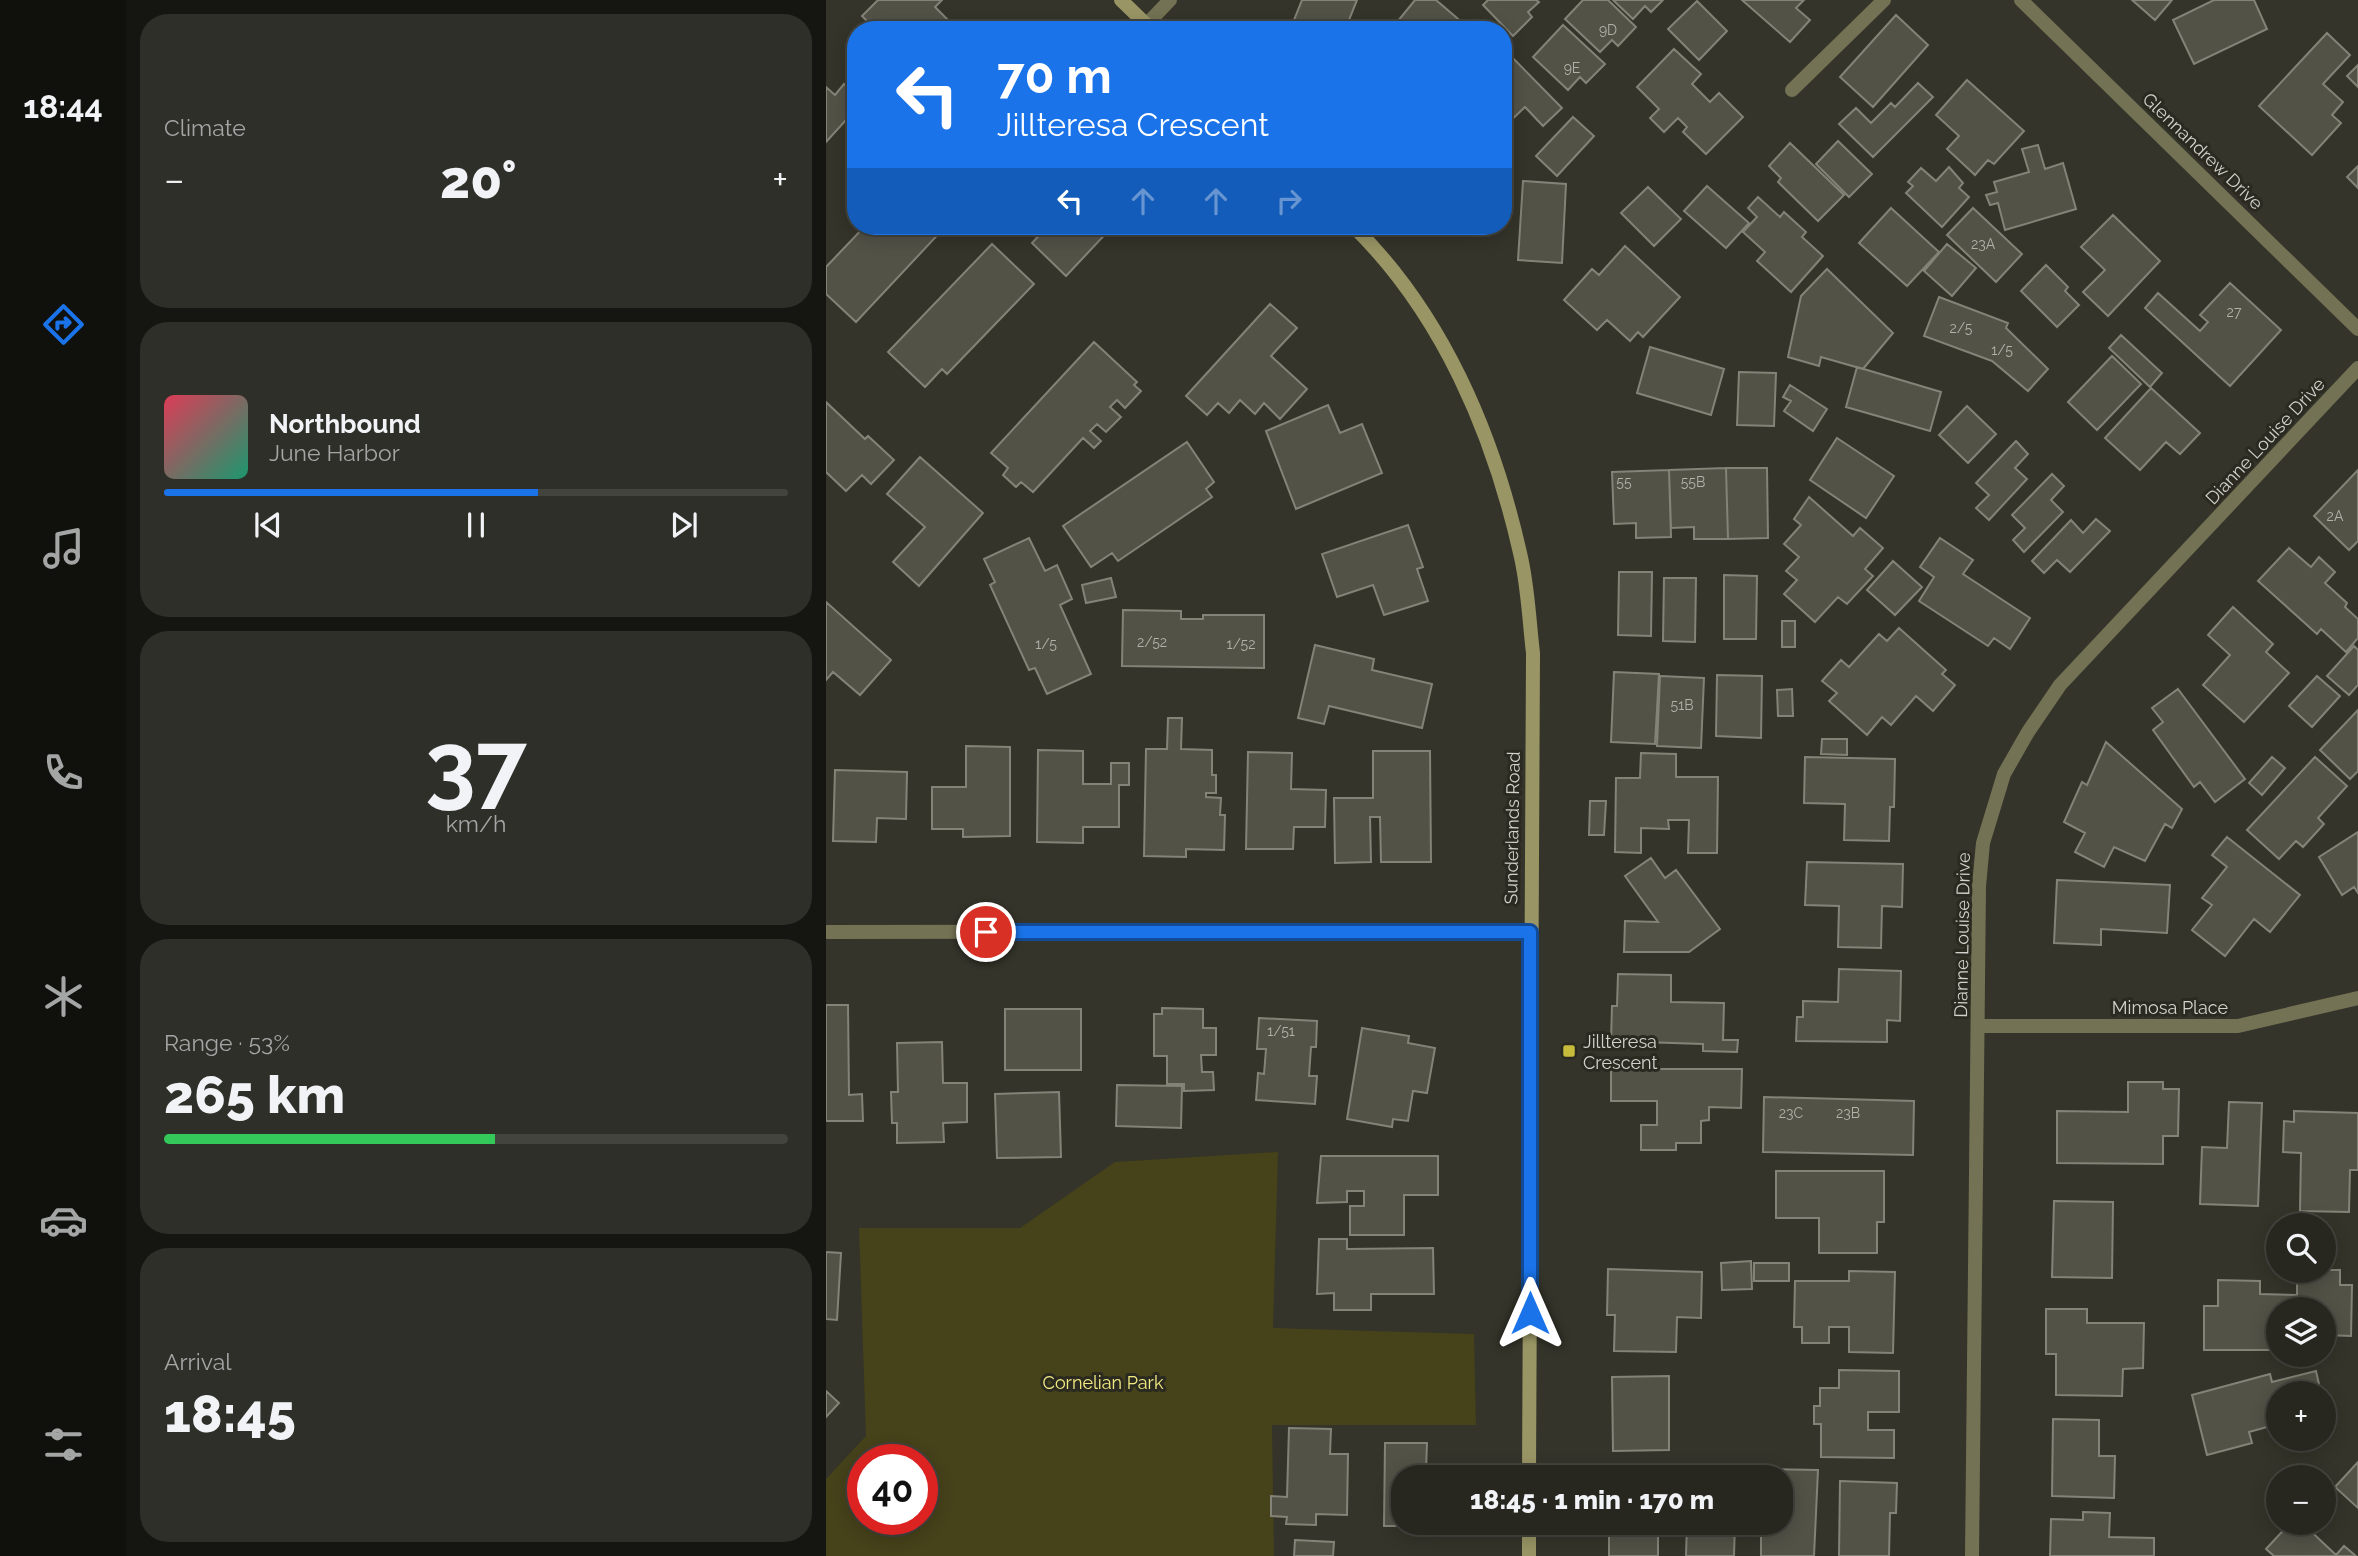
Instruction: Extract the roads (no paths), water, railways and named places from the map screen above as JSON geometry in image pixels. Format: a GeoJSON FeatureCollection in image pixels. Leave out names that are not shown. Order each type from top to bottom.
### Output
{"type":"FeatureCollection","features":[{"type":"Feature","properties":{"kind":"street"},"geometry":{"type":"LineString","coordinates":[[1121,0],[1143,21]]}},
{"type":"Feature","properties":{"kind":"street"},"geometry":{"type":"LineString","coordinates":[[1154,21],[1170,0]]}},
{"type":"Feature","properties":{"kind":"street"},"geometry":{"type":"LineString","coordinates":[[1792,90],[1884,0]]}},
{"type":"Feature","properties":{"kind":"street","name":"Glennandrew Drive"},"geometry":{"type":"LineString","coordinates":[[2025,1],[2358,329]]}},
{"type":"Feature","properties":{"kind":"street","name":"Sunderlands Road"},"geometry":{"type":"LineString","coordinates":[[1362,235],[1374,246],[1425,314],[1467,389],[1500,477],[1521,555],[1533,653],[1529,1465]]}},
{"type":"Feature","properties":{"kind":"street","name":"Dianne Louise Drive"},"geometry":{"type":"LineString","coordinates":[[1972,1556],[1976,1086],[1980,1026],[1979,886],[1983,843],[2013,756],[2060,685],[2358,368]]}},
{"type":"Feature","properties":{"kind":"street"},"geometry":{"type":"LineString","coordinates":[[826,932],[1530,932]]}},
{"type":"Feature","properties":{"kind":"street","name":"Mimosa Place"},"geometry":{"type":"LineString","coordinates":[[1980,1026],[2238,1026],[2358,998]]}},
{"type":"Feature","properties":{"kind":"street"},"geometry":{"type":"LineString","coordinates":[[1529,1535],[1529,1556]]}},
{"type":"Feature","properties":{"kind":"place","name":"Jillteresa Crescent"},"geometry":{"type":"Point","coordinates":[1569,1051]}},
{"type":"Feature","properties":{"kind":"park label","name":"Cornelian Park"},"geometry":{"type":"Point","coordinates":[1103,1382]}}]}
